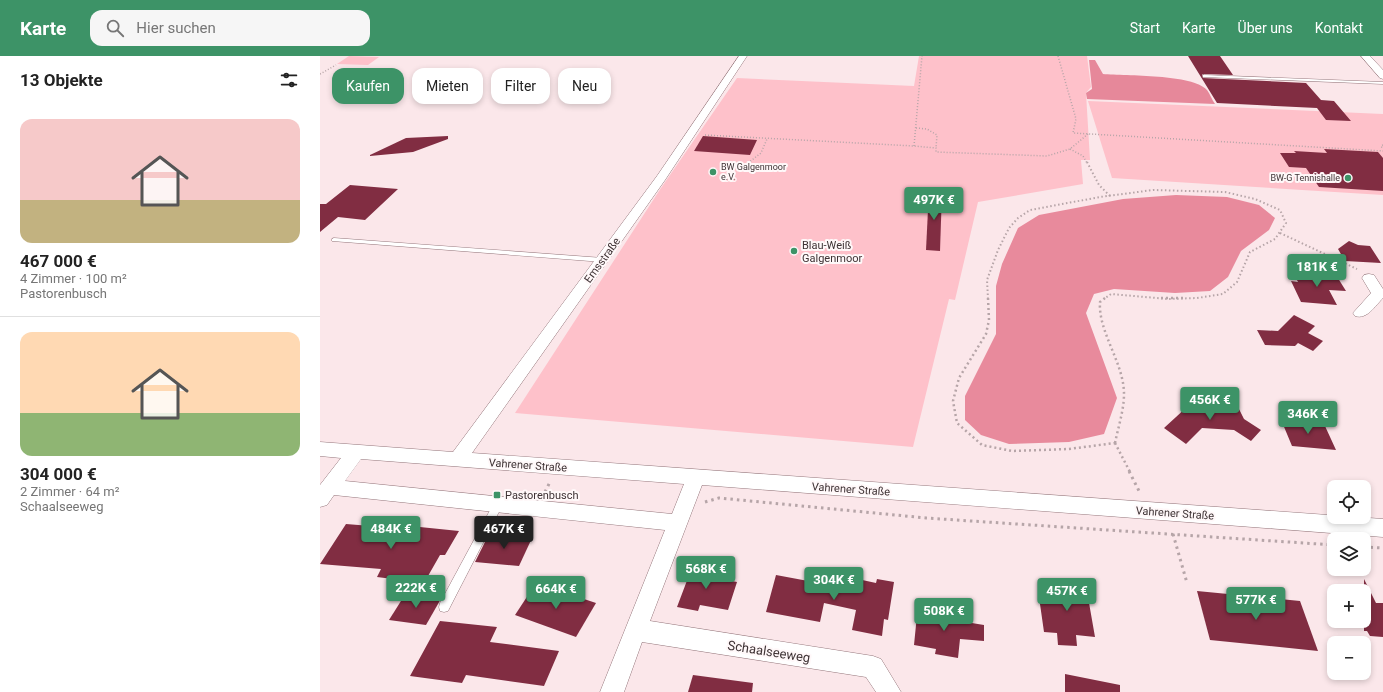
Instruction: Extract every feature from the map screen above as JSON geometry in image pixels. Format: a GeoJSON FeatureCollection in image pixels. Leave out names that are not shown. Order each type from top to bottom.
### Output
{"type":"FeatureCollection","features":[{"type":"Feature","properties":{"kind":"street","name":"Emsstraße"},"geometry":{"type":"LineString","coordinates":[[457,460],[602,260],[690,135],[743,56]]}},
{"type":"Feature","properties":{"kind":"street"},"geometry":{"type":"LineString","coordinates":[[1365,56],[1383,76]]}},
{"type":"Feature","properties":{"kind":"street"},"geometry":{"type":"LineString","coordinates":[[1360,313],[1379,294],[1376,279]]}},
{"type":"Feature","properties":{"kind":"street","name":"Vahrener Straße"},"geometry":{"type":"LineString","coordinates":[[320,449],[558,468],[1383,528]]}},
{"type":"Feature","properties":{"kind":"street"},"geometry":{"type":"LineString","coordinates":[[325,493],[356,452]]}},
{"type":"Feature","properties":{"kind":"street"},"geometry":{"type":"LineString","coordinates":[[612,692],[695,478]]}},
{"type":"Feature","properties":{"kind":"street"},"geometry":{"type":"LineString","coordinates":[[325,493],[498,504],[537,508],[681,515]]}},
{"type":"Feature","properties":{"kind":"street","name":"Schaalseeweg"},"geometry":{"type":"LineString","coordinates":[[636,630],[873,667],[889,692]]}},
{"type":"Feature","properties":{"kind":"lane"},"geometry":{"type":"LineString","coordinates":[[1205,76],[1383,83]]}},
{"type":"Feature","properties":{"kind":"lane"},"geometry":{"type":"LineString","coordinates":[[334,240],[602,260]]}},
{"type":"Feature","properties":{"kind":"lane"},"geometry":{"type":"LineString","coordinates":[[444,607],[498,504]]}},
{"type":"Feature","properties":{"kind":"path"},"geometry":{"type":"LineString","coordinates":[[914,146],[922,56]]}},
{"type":"Feature","properties":{"kind":"path"},"geometry":{"type":"LineString","coordinates":[[1058,56],[1076,119],[1073,133],[1383,150],[1381,146],[1383,145]]}},
{"type":"Feature","properties":{"kind":"path"},"geometry":{"type":"LineString","coordinates":[[320,74],[336,65]]}},
{"type":"Feature","properties":{"kind":"path"},"geometry":{"type":"LineString","coordinates":[[916,128],[927,129],[937,135],[936,152],[1030,156],[1047,156],[1070,149],[1088,134]]}},
{"type":"Feature","properties":{"kind":"path"},"geometry":{"type":"LineString","coordinates":[[690,135],[936,148]]}},
{"type":"Feature","properties":{"kind":"path"},"geometry":{"type":"LineString","coordinates":[[743,168],[761,153],[767,139]]}},
{"type":"Feature","properties":{"kind":"path"},"geometry":{"type":"LineString","coordinates":[[1070,149],[1083,156],[1099,185],[1110,196]]}},
{"type":"Feature","properties":{"kind":"path"},"geometry":{"type":"LineString","coordinates":[[1115,443],[1069,449],[1012,452],[982,445],[957,422],[953,402],[959,378],[986,334],[989,320],[987,280],[998,250],[1009,228],[1018,218],[1030,210],[1153,190],[1225,192],[1255,199],[1280,210],[1286,223],[1280,233],[1275,239],[1250,252],[1237,282],[1223,294],[1198,298],[1168,299],[1111,294],[1100,302],[1099,314],[1116,359],[1124,394],[1115,443],[1173,534],[1187,583]]}},
{"type":"Feature","properties":{"kind":"path"},"geometry":{"type":"LineString","coordinates":[[1280,233],[1376,279]]}},
{"type":"Feature","properties":{"kind":"path"},"geometry":{"type":"LineString","coordinates":[[537,508],[558,468]]}},
{"type":"Feature","properties":{"kind":"path"},"geometry":{"type":"LineString","coordinates":[[681,515],[719,498],[926,518],[1327,545]]}},
{"type":"Feature","properties":{"kind":"path"},"geometry":{"type":"LineString","coordinates":[[1155,533],[1158,512]]}},
{"type":"Feature","properties":{"kind":"path"},"geometry":{"type":"LineString","coordinates":[[1371,547],[1383,548]]}},
{"type":"Feature","properties":{"kind":"shaded area"},"geometry":{"type":"Polygon","coordinates":[[[349,56],[379,57],[368,65],[337,64],[349,56]]]}},
{"type":"Feature","properties":{"kind":"shaded area","name":"Blau-Weiß Galgenmoor"},"geometry":{"type":"Polygon","coordinates":[[[919,56],[1087,56],[1091,87],[1086,93],[1090,160],[1081,160],[1083,184],[978,202],[955,300],[949,299],[913,447],[515,413],[661,188],[737,78],[914,86],[919,56]]]}},
{"type":"Feature","properties":{"kind":"shaded area"},"geometry":{"type":"Polygon","coordinates":[[[1089,60],[1095,60],[1103,74],[1174,78],[1188,81],[1207,90],[1215,104],[1087,99],[1086,93],[1092,89],[1089,60]]]}},
{"type":"Feature","properties":{"kind":"shaded area"},"geometry":{"type":"Polygon","coordinates":[[[1088,101],[1383,114],[1383,195],[1112,178],[1088,101]]]}},
{"type":"Feature","properties":{"kind":"shaded area"},"geometry":{"type":"Polygon","coordinates":[[[1176,195],[1227,197],[1259,205],[1275,218],[1269,230],[1241,251],[1228,277],[1210,291],[1175,293],[1114,289],[1094,294],[1086,313],[1117,398],[1104,434],[1069,442],[1009,444],[981,435],[965,420],[965,396],[996,334],[996,286],[1002,264],[1018,228],[1039,215],[1123,199],[1176,195]]]}},
{"type":"Feature","properties":{"kind":"building"},"geometry":{"type":"Polygon","coordinates":[[[1188,56],[1220,56],[1233,75],[1203,74],[1203,78],[1306,83],[1321,100],[1334,101],[1351,121],[1326,120],[1317,108],[1217,103],[1188,56]]]}},
{"type":"Feature","properties":{"kind":"building"},"geometry":{"type":"Polygon","coordinates":[[[448,136],[448,139],[413,152],[370,156],[406,138],[448,136]]]}},
{"type":"Feature","properties":{"kind":"building"},"geometry":{"type":"Polygon","coordinates":[[[703,136],[757,140],[750,155],[694,151],[703,136]]]}},
{"type":"Feature","properties":{"kind":"building","name":"BW-G Tennishalle"},"geometry":{"type":"Polygon","coordinates":[[[1324,149],[1378,152],[1383,158],[1383,191],[1319,187],[1306,168],[1289,167],[1280,153],[1296,153],[1294,151],[1327,153],[1324,149]]]}},
{"type":"Feature","properties":{"kind":"building"},"geometry":{"type":"Polygon","coordinates":[[[350,185],[398,189],[365,220],[338,217],[320,232],[320,204],[326,204],[350,185]]]}},
{"type":"Feature","properties":{"kind":"building"},"geometry":{"type":"Polygon","coordinates":[[[929,190],[942,191],[940,251],[926,250],[929,190]]]}},
{"type":"Feature","properties":{"kind":"building"},"geometry":{"type":"Polygon","coordinates":[[[1349,241],[1358,245],[1370,246],[1381,263],[1345,261],[1338,249],[1349,241]]]}},
{"type":"Feature","properties":{"kind":"building"},"geometry":{"type":"Polygon","coordinates":[[[1293,272],[1336,275],[1346,291],[1329,290],[1337,305],[1301,302],[1291,281],[1298,282],[1293,272]]]}},
{"type":"Feature","properties":{"kind":"building"},"geometry":{"type":"Polygon","coordinates":[[[1294,315],[1315,326],[1308,333],[1323,341],[1313,351],[1298,343],[1295,346],[1265,345],[1257,330],[1278,331],[1294,315]]]}},
{"type":"Feature","properties":{"kind":"building"},"geometry":{"type":"Polygon","coordinates":[[[1198,400],[1237,405],[1244,419],[1261,430],[1251,441],[1234,430],[1202,428],[1186,444],[1164,428],[1188,406],[1198,400]]]}},
{"type":"Feature","properties":{"kind":"building"},"geometry":{"type":"Polygon","coordinates":[[[1294,420],[1313,421],[1314,425],[1325,426],[1336,450],[1292,446],[1282,422],[1296,423],[1294,420]]]}},
{"type":"Feature","properties":{"kind":"building"},"geometry":{"type":"Polygon","coordinates":[[[346,524],[408,529],[410,526],[459,531],[445,555],[440,555],[424,583],[377,577],[381,569],[320,564],[346,524]]]}},
{"type":"Feature","properties":{"kind":"building"},"geometry":{"type":"Polygon","coordinates":[[[489,534],[532,538],[519,566],[475,562],[489,534]]]}},
{"type":"Feature","properties":{"kind":"building"},"geometry":{"type":"Polygon","coordinates":[[[694,562],[709,565],[705,576],[737,582],[728,610],[700,605],[698,611],[677,607],[694,562]]]}},
{"type":"Feature","properties":{"kind":"building"},"geometry":{"type":"Polygon","coordinates":[[[776,575],[851,589],[853,578],[876,583],[877,579],[894,582],[888,620],[884,619],[882,636],[852,630],[856,610],[824,603],[820,622],[766,612],[776,575]]]}},
{"type":"Feature","properties":{"kind":"building"},"geometry":{"type":"Polygon","coordinates":[[[1064,578],[1085,580],[1095,637],[1076,635],[1077,646],[1058,645],[1057,633],[1044,632],[1038,590],[1066,592],[1064,578]]]}},
{"type":"Feature","properties":{"kind":"building"},"geometry":{"type":"Polygon","coordinates":[[[536,583],[596,603],[576,637],[515,615],[536,583]]]}},
{"type":"Feature","properties":{"kind":"building"},"geometry":{"type":"Polygon","coordinates":[[[1197,591],[1300,601],[1318,651],[1210,640],[1197,591]]]}},
{"type":"Feature","properties":{"kind":"building"},"geometry":{"type":"Polygon","coordinates":[[[406,593],[442,597],[426,625],[389,620],[406,593]]]}},
{"type":"Feature","properties":{"kind":"building"},"geometry":{"type":"Polygon","coordinates":[[[1371,593],[1376,603],[1383,603],[1383,637],[1370,636],[1367,631],[1364,631],[1364,628],[1371,628],[1371,593]]]}},
{"type":"Feature","properties":{"kind":"building"},"geometry":{"type":"Polygon","coordinates":[[[918,605],[942,608],[941,618],[984,625],[984,641],[960,639],[958,658],[935,654],[936,649],[914,645],[918,605]]]}},
{"type":"Feature","properties":{"kind":"building"},"geometry":{"type":"Polygon","coordinates":[[[440,621],[497,627],[490,642],[559,651],[544,686],[466,675],[462,683],[410,676],[440,621]]]}},
{"type":"Feature","properties":{"kind":"building"},"geometry":{"type":"Polygon","coordinates":[[[1065,674],[1120,685],[1120,692],[1065,692],[1065,674]]]}},
{"type":"Feature","properties":{"kind":"building"},"geometry":{"type":"Polygon","coordinates":[[[693,675],[753,683],[752,692],[688,692],[693,675]]]}},
{"type":"Feature","properties":{"kind":"place","name":"BW Galgenmoor e.V."},"geometry":{"type":"Point","coordinates":[713,172]}},
{"type":"Feature","properties":{"kind":"place","name":"BW-G Tennishalle"},"geometry":{"type":"Point","coordinates":[1348,178]}},
{"type":"Feature","properties":{"kind":"place","name":"Blau-Weiß Galgenmoor"},"geometry":{"type":"Point","coordinates":[794,251]}},
{"type":"Feature","properties":{"kind":"place","name":"Pastorenbusch"},"geometry":{"type":"Point","coordinates":[497,495]}}]}
